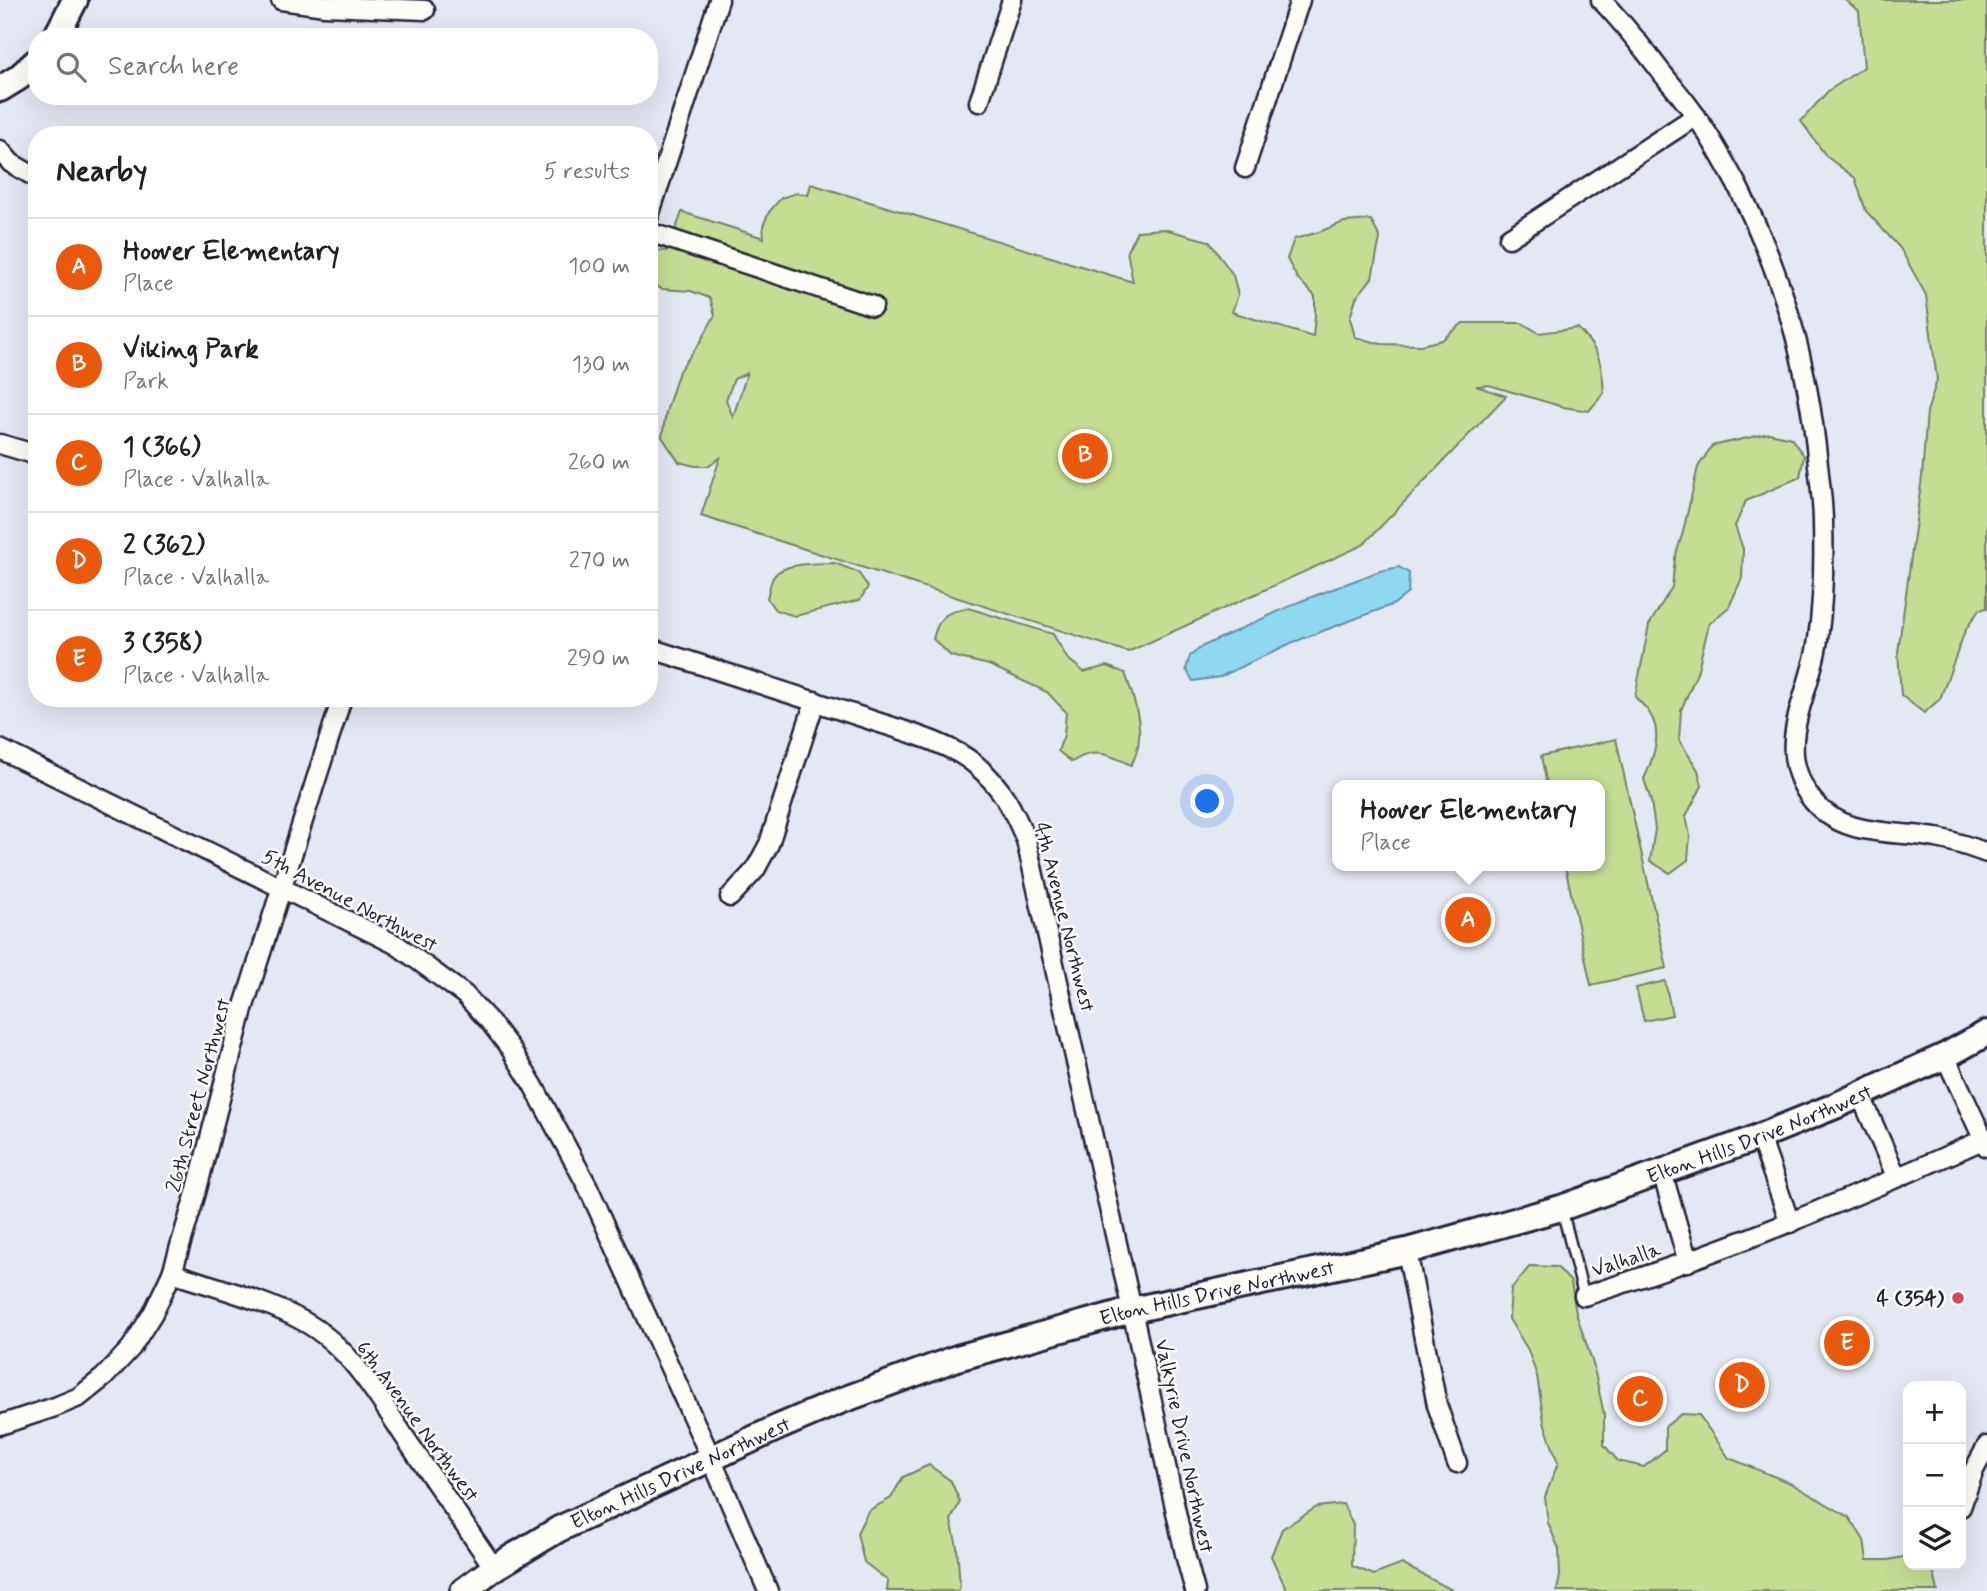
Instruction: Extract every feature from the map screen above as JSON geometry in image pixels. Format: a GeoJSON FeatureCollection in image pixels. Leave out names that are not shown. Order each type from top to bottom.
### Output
{"type":"FeatureCollection","features":[{"type":"Feature","properties":{"kind":"main road"},"geometry":{"type":"LineString","coordinates":[[61,28],[75,0]]}},
{"type":"Feature","properties":{"kind":"main road"},"geometry":{"type":"LineString","coordinates":[[0,89],[28,69]]}},
{"type":"Feature","properties":{"kind":"main road","name":"Elton Hills Drive Northwest"},"geometry":{"type":"LineString","coordinates":[[463,1591],[494,1568],[559,1529],[840,1401],[957,1358],[1132,1310],[1407,1251],[1562,1208],[1760,1137],[1945,1056],[1987,1033]]}},
{"type":"Feature","properties":{"kind":"street"},"geometry":{"type":"LineString","coordinates":[[281,0],[325,6],[425,10]]}},
{"type":"Feature","properties":{"kind":"street"},"geometry":{"type":"LineString","coordinates":[[658,188],[719,0]]}},
{"type":"Feature","properties":{"kind":"street"},"geometry":{"type":"LineString","coordinates":[[979,102],[1012,0]]}},
{"type":"Feature","properties":{"kind":"street"},"geometry":{"type":"LineString","coordinates":[[1245,168],[1300,0]]}},
{"type":"Feature","properties":{"kind":"street"},"geometry":{"type":"LineString","coordinates":[[1601,0],[1631,33],[1696,116],[1726,164],[1775,266],[1801,354],[1815,432],[1823,522],[1818,643],[1794,733],[1793,751],[1804,786],[1826,813],[1860,829],[1876,833],[1934,837],[1987,853]]}},
{"type":"Feature","properties":{"kind":"street"},"geometry":{"type":"LineString","coordinates":[[1509,238],[1696,116]]}},
{"type":"Feature","properties":{"kind":"street"},"geometry":{"type":"LineString","coordinates":[[0,150],[11,163],[28,173]]}},
{"type":"Feature","properties":{"kind":"street"},"geometry":{"type":"LineString","coordinates":[[658,235],[873,306]]}},
{"type":"Feature","properties":{"kind":"street"},"geometry":{"type":"LineString","coordinates":[[0,444],[28,452]]}},
{"type":"Feature","properties":{"kind":"street","name":"4th Avenue Northwest"},"geometry":{"type":"LineString","coordinates":[[658,651],[947,747],[975,763],[996,784],[1013,808],[1026,840],[1132,1310]]}},
{"type":"Feature","properties":{"kind":"street"},"geometry":{"type":"LineString","coordinates":[[730,897],[755,870],[769,844],[815,701]]}},
{"type":"Feature","properties":{"kind":"street","name":"26th Street Northwest"},"geometry":{"type":"LineString","coordinates":[[0,1425],[79,1397],[104,1377],[131,1348],[153,1314],[172,1273],[240,1020],[339,707]]}},
{"type":"Feature","properties":{"kind":"street","name":"5th Avenue Northwest"},"geometry":{"type":"LineString","coordinates":[[0,749],[397,945],[465,995],[490,1022],[533,1085],[588,1187],[768,1591]]}},
{"type":"Feature","properties":{"kind":"street"},"geometry":{"type":"LineString","coordinates":[[1945,1056],[1986,1141]]}},
{"type":"Feature","properties":{"kind":"street"},"geometry":{"type":"LineString","coordinates":[[1860,1094],[1896,1178]]}},
{"type":"Feature","properties":{"kind":"street"},"geometry":{"type":"LineString","coordinates":[[1760,1137],[1790,1223]]}},
{"type":"Feature","properties":{"kind":"street","name":"Valhalla"},"geometry":{"type":"LineString","coordinates":[[1584,1296],[1688,1262],[1790,1223],[1986,1141]]}},
{"type":"Feature","properties":{"kind":"street","name":"Valhalla"},"geometry":{"type":"LineString","coordinates":[[1662,1172],[1688,1262]]}},
{"type":"Feature","properties":{"kind":"street"},"geometry":{"type":"LineString","coordinates":[[1407,1251],[1437,1405],[1457,1463]]}},
{"type":"Feature","properties":{"kind":"street","name":"6th Avenue Northwest"},"geometry":{"type":"LineString","coordinates":[[172,1273],[271,1307],[303,1321],[344,1354],[381,1401],[494,1568]]}},
{"type":"Feature","properties":{"kind":"street","name":"Valkyrie Drive Northwest"},"geometry":{"type":"LineString","coordinates":[[1132,1310],[1195,1591]]}},
{"type":"Feature","properties":{"kind":"street"},"geometry":{"type":"LineString","coordinates":[[1966,1493],[1987,1446]]}},
{"type":"Feature","properties":{"kind":"lane","name":"Valhalla"},"geometry":{"type":"LineString","coordinates":[[1562,1208],[1584,1296]]}},
{"type":"Feature","properties":{"kind":"green space"},"geometry":{"type":"Polygon","coordinates":[[[1845,0],[1987,0],[1987,608],[1979,610],[1965,631],[1940,699],[1924,713],[1901,695],[1898,652],[1922,477],[1927,412],[1937,380],[1926,295],[1900,248],[1866,211],[1855,178],[1826,156],[1801,121],[1828,91],[1864,67],[1859,11],[1845,0]]]}},
{"type":"Feature","properties":{"kind":"green space"},"geometry":{"type":"Polygon","coordinates":[[[811,184],[1133,282],[1127,251],[1137,231],[1164,229],[1209,241],[1233,275],[1238,295],[1232,312],[1313,337],[1315,296],[1297,278],[1287,259],[1294,239],[1344,222],[1371,220],[1380,238],[1372,278],[1356,298],[1350,318],[1355,337],[1381,344],[1421,345],[1442,340],[1463,323],[1522,323],[1539,333],[1578,328],[1598,358],[1604,393],[1589,411],[1563,407],[1489,385],[1476,386],[1506,396],[1363,545],[1128,652],[701,516],[720,458],[709,466],[679,462],[662,437],[666,412],[679,371],[701,341],[715,315],[710,298],[691,291],[658,287],[658,250],[668,251],[682,212],[764,238],[763,226],[769,212],[781,198],[796,193],[808,195],[811,184]],[[747,373],[734,379],[726,400],[733,417],[747,373]]]}},
{"type":"Feature","properties":{"kind":"green space"},"geometry":{"type":"Polygon","coordinates":[[[1769,433],[1791,438],[1804,456],[1800,477],[1746,501],[1735,526],[1743,549],[1742,578],[1729,607],[1709,624],[1697,673],[1681,710],[1679,740],[1698,770],[1702,786],[1686,816],[1690,836],[1688,860],[1670,873],[1650,861],[1655,829],[1651,801],[1644,779],[1653,755],[1656,730],[1649,712],[1635,697],[1649,625],[1672,587],[1675,558],[1698,467],[1712,446],[1769,433]]]}},
{"type":"Feature","properties":{"kind":"green space"},"geometry":{"type":"Polygon","coordinates":[[[834,563],[858,572],[868,587],[860,600],[795,616],[775,610],[767,598],[773,578],[779,571],[802,565],[834,563]]]}},
{"type":"Feature","properties":{"kind":"green space"},"geometry":{"type":"Polygon","coordinates":[[[968,608],[1053,634],[1067,658],[1084,672],[1107,666],[1125,673],[1136,707],[1139,731],[1139,743],[1131,765],[1094,753],[1072,762],[1058,751],[1064,735],[1066,712],[1047,692],[989,665],[951,656],[933,639],[944,616],[968,608]]]}},
{"type":"Feature","properties":{"kind":"green space"},"geometry":{"type":"Polygon","coordinates":[[[1616,739],[1667,968],[1591,985],[1566,871],[1605,871],[1605,780],[1546,780],[1541,756],[1616,739]]]}},
{"type":"Feature","properties":{"kind":"green space"},"geometry":{"type":"Polygon","coordinates":[[[1665,981],[1672,1015],[1644,1021],[1636,988],[1665,981]]]}},
{"type":"Feature","properties":{"kind":"green space"},"geometry":{"type":"Polygon","coordinates":[[[1530,1266],[1557,1267],[1571,1282],[1576,1313],[1593,1364],[1604,1414],[1604,1445],[1618,1461],[1644,1467],[1665,1450],[1665,1427],[1681,1414],[1699,1415],[1729,1458],[1790,1483],[1849,1517],[1864,1540],[1867,1560],[1903,1557],[1903,1570],[1933,1570],[1938,1591],[1557,1591],[1560,1576],[1559,1549],[1548,1523],[1545,1497],[1558,1463],[1544,1422],[1537,1376],[1528,1350],[1509,1319],[1511,1289],[1530,1266]]]}},
{"type":"Feature","properties":{"kind":"green space"},"geometry":{"type":"Polygon","coordinates":[[[929,1465],[951,1481],[960,1502],[951,1520],[957,1547],[960,1586],[958,1591],[887,1591],[888,1581],[864,1562],[857,1533],[868,1511],[891,1498],[903,1477],[929,1465]]]}},
{"type":"Feature","properties":{"kind":"green space"},"geometry":{"type":"Polygon","coordinates":[[[1343,1504],[1353,1525],[1352,1566],[1374,1575],[1402,1564],[1454,1591],[1287,1591],[1271,1556],[1282,1529],[1317,1507],[1343,1504]]]}},
{"type":"Feature","properties":{"kind":"water"},"geometry":{"type":"Polygon","coordinates":[[[1399,567],[1409,573],[1408,593],[1394,604],[1291,643],[1220,677],[1193,681],[1186,669],[1190,656],[1203,646],[1301,601],[1380,571],[1399,567]]]}},
{"type":"Feature","properties":{"kind":"place","name":"Viking Park"},"geometry":{"type":"Point","coordinates":[1085,456]}},
{"type":"Feature","properties":{"kind":"place","name":"Hoover Elementary"},"geometry":{"type":"Point","coordinates":[1468,920]}},
{"type":"Feature","properties":{"kind":"place","name":"4 (354)"},"geometry":{"type":"Point","coordinates":[1958,1298]}},
{"type":"Feature","properties":{"kind":"place","name":"3 (358)"},"geometry":{"type":"Point","coordinates":[1847,1343]}},
{"type":"Feature","properties":{"kind":"place","name":"2 (362)"},"geometry":{"type":"Point","coordinates":[1742,1385]}},
{"type":"Feature","properties":{"kind":"place","name":"1 (366)"},"geometry":{"type":"Point","coordinates":[1640,1399]}}]}
